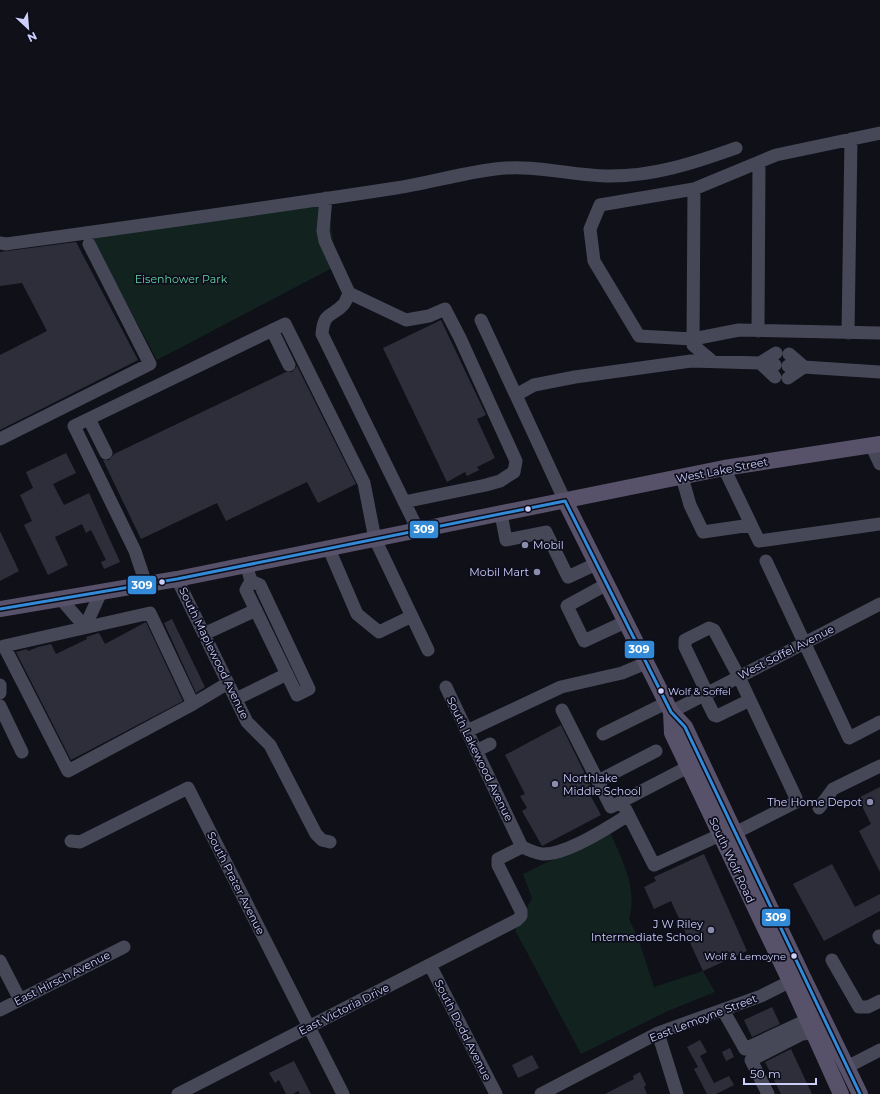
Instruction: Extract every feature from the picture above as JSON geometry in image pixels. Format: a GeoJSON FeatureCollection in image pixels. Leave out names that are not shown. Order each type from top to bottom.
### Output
{"type":"FeatureCollection","features":[{"type":"Feature","properties":{"kind":"main road","name":"West Lake Street"},"geometry":{"type":"LineString","coordinates":[[0,609],[146,584],[329,549],[418,530],[565,502],[724,468],[876,444]]}},
{"type":"Feature","properties":{"kind":"main road","name":"South Wolf Road"},"geometry":{"type":"LineString","coordinates":[[565,502],[669,708],[685,727],[728,834],[796,978],[847,1067],[860,1094]]}},
{"type":"Feature","properties":{"kind":"main road","name":"South Wolf Road"},"geometry":{"type":"LineString","coordinates":[[669,708],[672,733],[688,767],[728,834]]}},
{"type":"Feature","properties":{"kind":"main road","name":"South Wolf Road"},"geometry":{"type":"LineString","coordinates":[[796,978],[810,1026],[841,1094]]}},
{"type":"Feature","properties":{"kind":"street"},"geometry":{"type":"LineString","coordinates":[[880,133],[776,155],[694,189],[600,205],[590,228],[594,261],[639,336],[693,339],[739,330],[880,334]]}},
{"type":"Feature","properties":{"kind":"street"},"geometry":{"type":"LineString","coordinates":[[848,333],[851,139]]}},
{"type":"Feature","properties":{"kind":"street"},"geometry":{"type":"LineString","coordinates":[[0,243],[6,244],[147,225],[398,188],[494,169],[518,167],[607,176],[659,172],[686,166],[736,148]]}},
{"type":"Feature","properties":{"kind":"street"},"geometry":{"type":"LineString","coordinates":[[758,331],[759,162]]}},
{"type":"Feature","properties":{"kind":"street"},"geometry":{"type":"LineString","coordinates":[[694,189],[693,345],[712,361]]}},
{"type":"Feature","properties":{"kind":"street"},"geometry":{"type":"LineString","coordinates":[[326,198],[323,231],[325,241],[348,293],[406,320],[429,316],[445,309],[460,338],[516,460],[514,472],[500,481],[404,502]]}},
{"type":"Feature","properties":{"kind":"street"},"geometry":{"type":"LineString","coordinates":[[0,439],[150,364],[89,244]]}},
{"type":"Feature","properties":{"kind":"street"},"geometry":{"type":"LineString","coordinates":[[348,293],[343,305],[330,313],[323,323],[322,334],[418,530]]}},
{"type":"Feature","properties":{"kind":"street"},"geometry":{"type":"LineString","coordinates":[[481,320],[565,502]]}},
{"type":"Feature","properties":{"kind":"street"},"geometry":{"type":"LineString","coordinates":[[146,584],[140,564],[74,426],[285,324],[364,483],[375,539],[428,650]]}},
{"type":"Feature","properties":{"kind":"street"},"geometry":{"type":"LineString","coordinates":[[272,330],[289,365]]}},
{"type":"Feature","properties":{"kind":"street"},"geometry":{"type":"LineString","coordinates":[[516,395],[534,385],[575,377],[691,360],[760,363],[880,372]]}},
{"type":"Feature","properties":{"kind":"street"},"geometry":{"type":"LineString","coordinates":[[782,365],[804,367]]}},
{"type":"Feature","properties":{"kind":"street"},"geometry":{"type":"LineString","coordinates":[[89,419],[106,453]]}},
{"type":"Feature","properties":{"kind":"street"},"geometry":{"type":"LineString","coordinates":[[876,444],[880,464]]}},
{"type":"Feature","properties":{"kind":"street"},"geometry":{"type":"LineString","coordinates":[[724,468],[760,541],[880,524]]}},
{"type":"Feature","properties":{"kind":"street"},"geometry":{"type":"LineString","coordinates":[[682,477],[690,505],[700,529],[704,532],[752,525]]}},
{"type":"Feature","properties":{"kind":"street"},"geometry":{"type":"LineString","coordinates":[[501,514],[506,540],[546,532],[568,577],[596,564]]}},
{"type":"Feature","properties":{"kind":"street"},"geometry":{"type":"LineString","coordinates":[[329,549],[357,614],[369,625],[379,632],[412,616]]}},
{"type":"Feature","properties":{"kind":"street"},"geometry":{"type":"LineString","coordinates":[[766,561],[849,738],[880,722]]}},
{"type":"Feature","properties":{"kind":"street"},"geometry":{"type":"LineString","coordinates":[[246,564],[251,580],[246,590],[297,694],[309,689],[260,584],[251,580]]}},
{"type":"Feature","properties":{"kind":"street","name":"South Maplewood Avenue"},"geometry":{"type":"LineString","coordinates":[[177,578],[247,722],[270,745],[311,827],[322,840],[330,842]]}},
{"type":"Feature","properties":{"kind":"street"},"geometry":{"type":"LineString","coordinates":[[606,584],[567,606],[584,641],[625,622]]}},
{"type":"Feature","properties":{"kind":"street"},"geometry":{"type":"LineString","coordinates":[[85,627],[101,592]]}},
{"type":"Feature","properties":{"kind":"street"},"geometry":{"type":"LineString","coordinates":[[61,599],[85,627]]}},
{"type":"Feature","properties":{"kind":"street","name":"West Soffel Avenue"},"geometry":{"type":"LineString","coordinates":[[603,734],[706,694],[880,604]]}},
{"type":"Feature","properties":{"kind":"street"},"geometry":{"type":"LineString","coordinates":[[204,634],[256,610]]}},
{"type":"Feature","properties":{"kind":"street"},"geometry":{"type":"LineString","coordinates":[[193,704],[150,613],[4,646],[68,771],[193,704],[228,683]]}},
{"type":"Feature","properties":{"kind":"street"},"geometry":{"type":"LineString","coordinates":[[621,801],[654,865],[728,834],[796,802],[796,798],[750,700],[714,630],[709,628],[685,640],[685,647],[714,715],[717,716],[750,700]]}},
{"type":"Feature","properties":{"kind":"street"},"geometry":{"type":"LineString","coordinates":[[467,731],[561,687],[622,673],[646,663]]}},
{"type":"Feature","properties":{"kind":"street"},"geometry":{"type":"LineString","coordinates":[[236,699],[287,674]]}},
{"type":"Feature","properties":{"kind":"street"},"geometry":{"type":"LineString","coordinates":[[0,685],[0,694]]}},
{"type":"Feature","properties":{"kind":"street","name":"South Lakewood Avenue"},"geometry":{"type":"LineString","coordinates":[[446,687],[522,847]]}},
{"type":"Feature","properties":{"kind":"street"},"geometry":{"type":"LineString","coordinates":[[0,706],[22,752]]}},
{"type":"Feature","properties":{"kind":"street"},"geometry":{"type":"LineString","coordinates":[[562,710],[611,807],[688,767]]}},
{"type":"Feature","properties":{"kind":"street"},"geometry":{"type":"LineString","coordinates":[[476,751],[490,744]]}},
{"type":"Feature","properties":{"kind":"street"},"geometry":{"type":"LineString","coordinates":[[598,781],[656,752]]}},
{"type":"Feature","properties":{"kind":"street"},"geometry":{"type":"LineString","coordinates":[[819,808],[833,789],[880,766]]}},
{"type":"Feature","properties":{"kind":"street","name":"South Prater Avenue"},"geometry":{"type":"LineString","coordinates":[[71,840],[80,842],[188,788],[343,1094]]}},
{"type":"Feature","properties":{"kind":"street"},"geometry":{"type":"LineString","coordinates":[[522,847],[541,854],[556,854],[605,830],[628,816]]}},
{"type":"Feature","properties":{"kind":"street","name":"East Victoria Drive"},"geometry":{"type":"LineString","coordinates":[[183,1093],[517,920],[521,916],[521,911],[498,865],[498,859],[522,847]]}},
{"type":"Feature","properties":{"kind":"street","name":"East Hirsch Avenue"},"geometry":{"type":"LineString","coordinates":[[0,1010],[124,946]]}},
{"type":"Feature","properties":{"kind":"street"},"geometry":{"type":"LineString","coordinates":[[832,960],[859,1007],[868,1007],[880,1001]]}},
{"type":"Feature","properties":{"kind":"street"},"geometry":{"type":"LineString","coordinates":[[0,962],[20,1000]]}},
{"type":"Feature","properties":{"kind":"street","name":"South Dodd Avenue"},"geometry":{"type":"LineString","coordinates":[[430,965],[496,1094]]}},
{"type":"Feature","properties":{"kind":"street","name":"East Lemoyne Street"},"geometry":{"type":"LineString","coordinates":[[541,1094],[658,1033],[762,996],[796,978]]}},
{"type":"Feature","properties":{"kind":"street"},"geometry":{"type":"LineString","coordinates":[[723,1010],[745,1049],[810,1026]]}},
{"type":"Feature","properties":{"kind":"street"},"geometry":{"type":"LineString","coordinates":[[768,1094],[751,1060],[802,1034],[810,1026]]}},
{"type":"Feature","properties":{"kind":"street"},"geometry":{"type":"LineString","coordinates":[[658,1033],[678,1094]]}},
{"type":"Feature","properties":{"kind":"street"},"geometry":{"type":"LineString","coordinates":[[847,1067],[880,1050]]}},
{"type":"Feature","properties":{"kind":"green space","name":"Eisenhower Park"},"geometry":{"type":"Polygon","coordinates":[[[328,199],[336,266],[157,360],[87,230],[328,199]]]}},
{"type":"Feature","properties":{"kind":"green space"},"geometry":{"type":"Polygon","coordinates":[[[610,832],[624,863],[630,885],[632,897],[629,919],[638,938],[654,987],[703,971],[715,992],[668,1011],[581,1054],[515,930],[532,898],[523,874],[610,832]]]}},
{"type":"Feature","properties":{"kind":"building"},"geometry":{"type":"Polygon","coordinates":[[[76,242],[138,360],[0,430],[0,355],[47,331],[22,283],[0,286],[0,252],[76,242]]]}},
{"type":"Feature","properties":{"kind":"building"},"geometry":{"type":"Polygon","coordinates":[[[441,320],[486,415],[477,419],[495,458],[477,467],[479,470],[467,476],[465,472],[447,482],[383,348],[441,320]]]}},
{"type":"Feature","properties":{"kind":"building"},"geometry":{"type":"Polygon","coordinates":[[[297,366],[356,484],[318,503],[307,482],[226,521],[217,503],[141,539],[103,460],[109,460],[114,454],[286,372],[292,372],[297,366]]]}},
{"type":"Feature","properties":{"kind":"building"},"geometry":{"type":"Polygon","coordinates":[[[66,453],[76,473],[53,484],[64,505],[89,493],[120,562],[104,569],[101,562],[106,560],[91,530],[86,533],[82,524],[55,537],[68,565],[48,575],[24,525],[32,521],[20,495],[33,488],[26,472],[66,453]]]}},
{"type":"Feature","properties":{"kind":"building"},"geometry":{"type":"Polygon","coordinates":[[[0,531],[19,571],[0,581],[0,531]]]}},
{"type":"Feature","properties":{"kind":"building"},"geometry":{"type":"Polygon","coordinates":[[[172,619],[205,687],[196,693],[164,623],[172,619]]]}},
{"type":"Feature","properties":{"kind":"building"},"geometry":{"type":"Polygon","coordinates":[[[146,622],[183,701],[71,760],[16,652],[27,649],[28,651],[51,644],[56,654],[87,639],[86,637],[99,633],[105,644],[146,622]]]}},
{"type":"Feature","properties":{"kind":"building","name":"Northlake Middle School"},"geometry":{"type":"Polygon","coordinates":[[[561,725],[592,788],[588,791],[601,815],[542,846],[522,811],[527,808],[520,796],[525,794],[505,755],[561,725]]]}},
{"type":"Feature","properties":{"kind":"building"},"geometry":{"type":"Polygon","coordinates":[[[880,787],[880,872],[859,831],[871,824],[858,798],[880,787]]]}},
{"type":"Feature","properties":{"kind":"building","name":"J W Riley Intermediate School"},"geometry":{"type":"Polygon","coordinates":[[[704,854],[747,951],[703,971],[671,901],[654,909],[644,887],[656,881],[654,877],[704,854]]]}},
{"type":"Feature","properties":{"kind":"building"},"geometry":{"type":"Polygon","coordinates":[[[832,864],[855,907],[880,894],[880,911],[824,941],[793,884],[832,864]]]}},
{"type":"Feature","properties":{"kind":"building"},"geometry":{"type":"Polygon","coordinates":[[[772,1007],[780,1024],[752,1037],[744,1020],[772,1007]]]}},
{"type":"Feature","properties":{"kind":"building"},"geometry":{"type":"Polygon","coordinates":[[[700,1040],[707,1052],[700,1056],[714,1083],[729,1076],[734,1085],[716,1094],[707,1094],[694,1069],[698,1067],[687,1047],[700,1040]]]}},
{"type":"Feature","properties":{"kind":"building"},"geometry":{"type":"Polygon","coordinates":[[[730,1048],[734,1057],[726,1061],[722,1052],[730,1048]]]}},
{"type":"Feature","properties":{"kind":"building"},"geometry":{"type":"Polygon","coordinates":[[[791,1049],[812,1094],[781,1094],[765,1062],[791,1049]]]}},
{"type":"Feature","properties":{"kind":"building"},"geometry":{"type":"Polygon","coordinates":[[[532,1055],[539,1068],[518,1078],[512,1065],[532,1055]]]}},
{"type":"Feature","properties":{"kind":"building"},"geometry":{"type":"Polygon","coordinates":[[[294,1061],[311,1094],[300,1094],[298,1091],[293,1094],[286,1094],[279,1080],[275,1083],[269,1073],[294,1061]]]}},
{"type":"Feature","properties":{"kind":"building"},"geometry":{"type":"Polygon","coordinates":[[[640,1072],[646,1085],[644,1087],[647,1094],[605,1094],[634,1079],[633,1076],[640,1072]]]}},
{"type":"Feature","properties":{"kind":"transit line","name":"309"},"geometry":{"type":"LineString","coordinates":[[565,501],[671,712],[685,727],[860,1094]]}},
{"type":"Feature","properties":{"kind":"transit line","name":"309"},"geometry":{"type":"LineString","coordinates":[[0,609],[177,579],[565,501]]}},
{"type":"Feature","properties":{"kind":"place","name":"Mobil"},"geometry":{"type":"Point","coordinates":[525,545]}},
{"type":"Feature","properties":{"kind":"place","name":"Mobil Mart"},"geometry":{"type":"Point","coordinates":[537,572]}},
{"type":"Feature","properties":{"kind":"place","name":"Wolf & Soffel"},"geometry":{"type":"Point","coordinates":[661,691]}},
{"type":"Feature","properties":{"kind":"place","name":"Northlake Middle School"},"geometry":{"type":"Point","coordinates":[555,784]}},
{"type":"Feature","properties":{"kind":"place","name":"The Home Depot"},"geometry":{"type":"Point","coordinates":[870,802]}},
{"type":"Feature","properties":{"kind":"place","name":"J W Riley Intermediate School"},"geometry":{"type":"Point","coordinates":[711,930]}},
{"type":"Feature","properties":{"kind":"place","name":"Wolf & Lemoyne"},"geometry":{"type":"Point","coordinates":[794,956]}}]}
